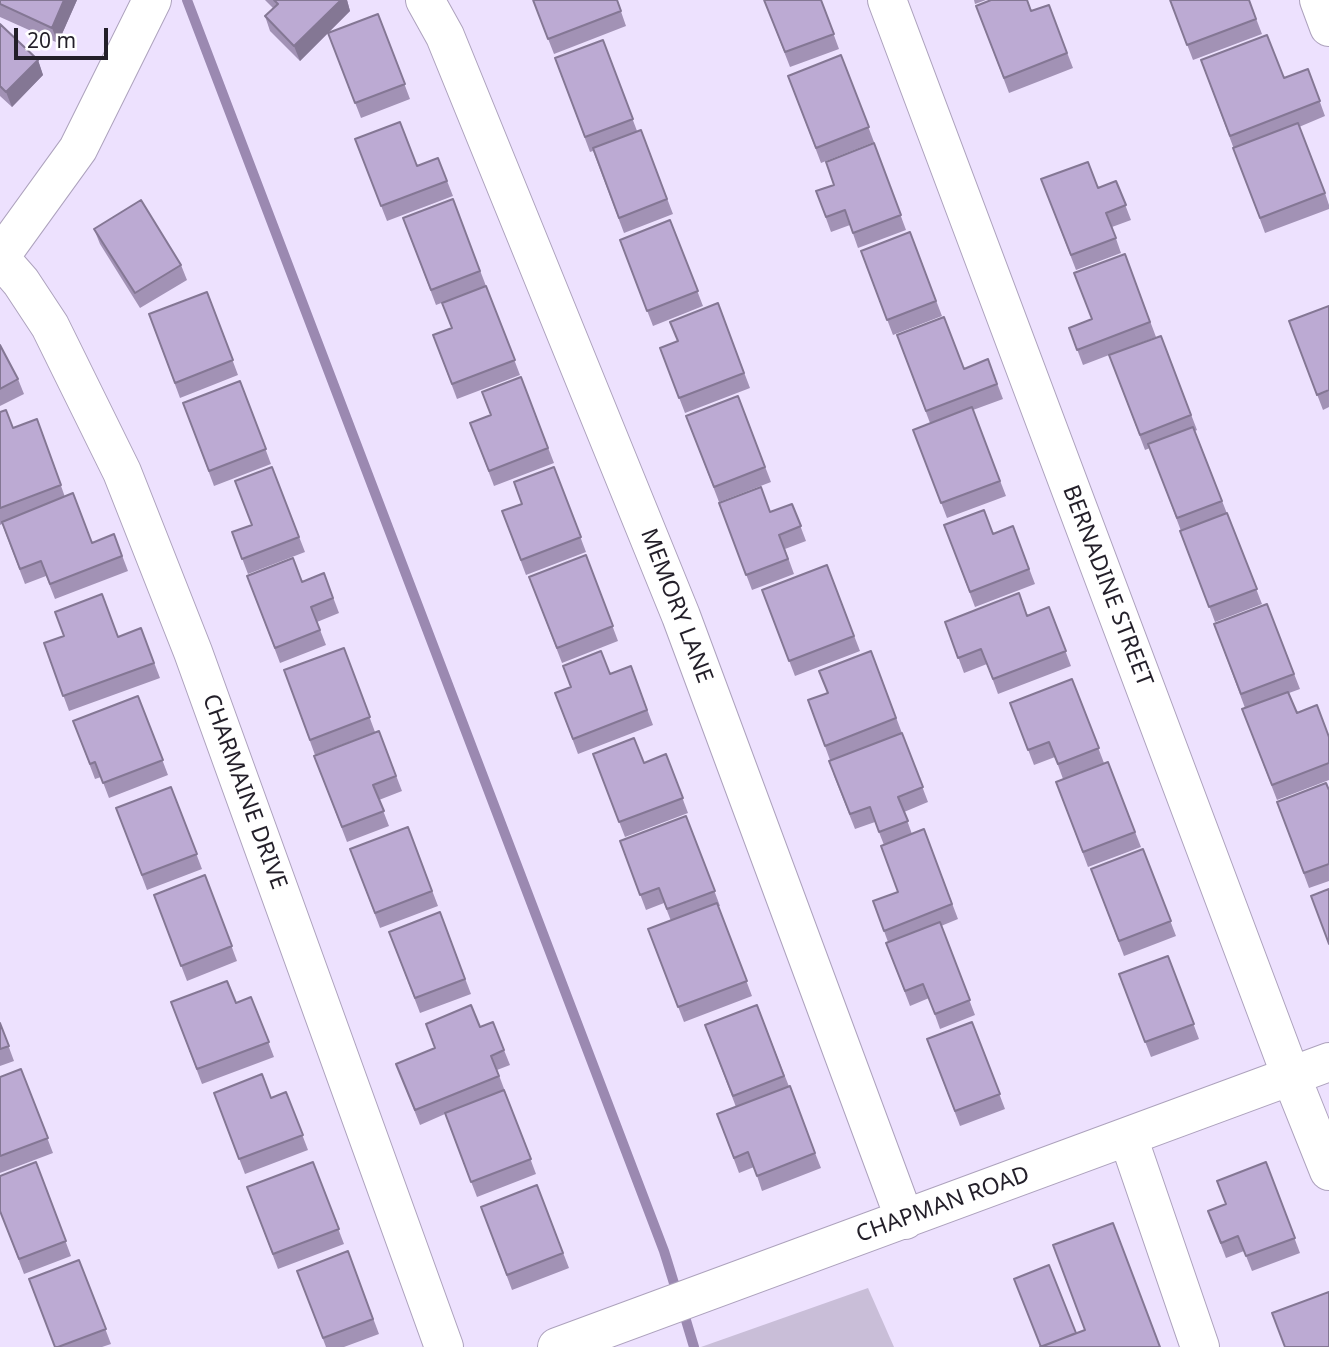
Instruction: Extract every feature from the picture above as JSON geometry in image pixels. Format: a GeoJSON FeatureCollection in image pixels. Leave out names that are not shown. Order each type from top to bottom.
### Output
{"type":"FeatureCollection","features":[{"type":"Feature","properties":{"kind":"street","name":"MEMORY LANE"},"geometry":{"type":"LineString","coordinates":[[425,0],[445,36],[681,616],[905,1220]]}},
{"type":"Feature","properties":{"kind":"street","name":"BERNADINE STREET"},"geometry":{"type":"LineString","coordinates":[[887,0],[1329,1171]]}},
{"type":"Feature","properties":{"kind":"street"},"geometry":{"type":"LineString","coordinates":[[1319,0],[1329,27]]}},
{"type":"Feature","properties":{"kind":"street"},"geometry":{"type":"LineString","coordinates":[[0,258],[78,149],[145,15]]}},
{"type":"Feature","properties":{"kind":"street","name":"CHARMAINE DRIVE"},"geometry":{"type":"LineString","coordinates":[[0,258],[21,282],[50,326],[122,472],[193,652],[444,1347]]}},
{"type":"Feature","properties":{"kind":"street","name":"CHAPMAN ROAD"},"geometry":{"type":"LineString","coordinates":[[557,1347],[1329,1062]]}},
{"type":"Feature","properties":{"kind":"street"},"geometry":{"type":"LineString","coordinates":[[1128,1137],[1200,1347]]}},
{"type":"Feature","properties":{"kind":"shaded area"},"geometry":{"type":"Polygon","coordinates":[[[868,1288],[894,1347],[701,1347],[868,1288]]]}},
{"type":"Feature","properties":{"kind":"building"},"geometry":{"type":"Polygon","coordinates":[[[0,0],[64,0],[52,28],[0,4],[0,0]]]}},
{"type":"Feature","properties":{"kind":"building"},"geometry":{"type":"Polygon","coordinates":[[[274,0],[341,0],[294,46],[265,16],[278,4],[274,0]]]}},
{"type":"Feature","properties":{"kind":"building"},"geometry":{"type":"Polygon","coordinates":[[[533,0],[617,0],[621,11],[548,39],[533,0]]]}},
{"type":"Feature","properties":{"kind":"building"},"geometry":{"type":"Polygon","coordinates":[[[764,0],[821,0],[834,34],[785,52],[764,0]]]}},
{"type":"Feature","properties":{"kind":"building"},"geometry":{"type":"Polygon","coordinates":[[[991,0],[1027,0],[1031,11],[1049,5],[1067,53],[1004,78],[976,6],[991,0]]]}},
{"type":"Feature","properties":{"kind":"building"},"geometry":{"type":"Polygon","coordinates":[[[1170,0],[1249,0],[1256,19],[1187,45],[1170,0]]]}},
{"type":"Feature","properties":{"kind":"building"},"geometry":{"type":"Polygon","coordinates":[[[378,14],[405,84],[355,103],[328,33],[378,14]]]}},
{"type":"Feature","properties":{"kind":"building"},"geometry":{"type":"Polygon","coordinates":[[[0,24],[38,60],[6,92],[0,86],[0,24]]]}},
{"type":"Feature","properties":{"kind":"building"},"geometry":{"type":"Polygon","coordinates":[[[1267,35],[1284,78],[1308,69],[1320,101],[1230,136],[1201,60],[1267,35]]]}},
{"type":"Feature","properties":{"kind":"building"},"geometry":{"type":"Polygon","coordinates":[[[603,40],[633,119],[585,137],[555,58],[603,40]]]}},
{"type":"Feature","properties":{"kind":"building"},"geometry":{"type":"Polygon","coordinates":[[[841,55],[869,127],[816,148],[788,76],[841,55]]]}},
{"type":"Feature","properties":{"kind":"building"},"geometry":{"type":"Polygon","coordinates":[[[400,122],[417,166],[438,158],[447,181],[381,206],[355,139],[400,122]]]}},
{"type":"Feature","properties":{"kind":"building"},"geometry":{"type":"Polygon","coordinates":[[[1298,123],[1325,193],[1260,218],[1233,148],[1298,123]]]}},
{"type":"Feature","properties":{"kind":"building"},"geometry":{"type":"Polygon","coordinates":[[[641,130],[667,199],[619,218],[593,148],[641,130]]]}},
{"type":"Feature","properties":{"kind":"building"},"geometry":{"type":"Polygon","coordinates":[[[874,143],[901,215],[853,233],[845,210],[826,217],[816,191],[834,185],[826,162],[874,143]]]}},
{"type":"Feature","properties":{"kind":"building"},"geometry":{"type":"Polygon","coordinates":[[[1088,162],[1098,188],[1116,181],[1126,205],[1106,213],[1116,238],[1071,255],[1041,179],[1088,162]]]}},
{"type":"Feature","properties":{"kind":"building"},"geometry":{"type":"Polygon","coordinates":[[[453,199],[480,271],[431,290],[403,218],[453,199]]]}},
{"type":"Feature","properties":{"kind":"building"},"geometry":{"type":"Polygon","coordinates":[[[141,200],[181,265],[135,293],[94,229],[141,200]]]}},
{"type":"Feature","properties":{"kind":"building"},"geometry":{"type":"Polygon","coordinates":[[[670,220],[698,291],[647,311],[620,240],[670,220]]]}},
{"type":"Feature","properties":{"kind":"building"},"geometry":{"type":"Polygon","coordinates":[[[910,232],[936,301],[887,320],[861,251],[910,232]]]}},
{"type":"Feature","properties":{"kind":"building"},"geometry":{"type":"Polygon","coordinates":[[[1125,254],[1150,322],[1077,350],[1069,328],[1092,319],[1074,273],[1125,254]]]}},
{"type":"Feature","properties":{"kind":"building"},"geometry":{"type":"Polygon","coordinates":[[[486,286],[515,360],[452,384],[433,335],[452,328],[442,303],[486,286]]]}},
{"type":"Feature","properties":{"kind":"building"},"geometry":{"type":"Polygon","coordinates":[[[207,292],[233,360],[175,383],[149,314],[207,292]]]}},
{"type":"Feature","properties":{"kind":"building"},"geometry":{"type":"Polygon","coordinates":[[[718,303],[744,373],[679,398],[660,348],[678,341],[670,322],[718,303]]]}},
{"type":"Feature","properties":{"kind":"building"},"geometry":{"type":"Polygon","coordinates":[[[1329,306],[1329,390],[1317,395],[1289,321],[1329,306]]]}},
{"type":"Feature","properties":{"kind":"building"},"geometry":{"type":"Polygon","coordinates":[[[944,317],[964,369],[988,359],[997,384],[926,411],[897,335],[944,317]]]}},
{"type":"Feature","properties":{"kind":"building"},"geometry":{"type":"Polygon","coordinates":[[[1161,336],[1191,415],[1140,435],[1109,355],[1161,336]]]}},
{"type":"Feature","properties":{"kind":"building"},"geometry":{"type":"Polygon","coordinates":[[[0,345],[18,379],[0,389],[0,345]]]}},
{"type":"Feature","properties":{"kind":"building"},"geometry":{"type":"Polygon","coordinates":[[[521,377],[548,448],[489,471],[470,423],[491,415],[482,392],[521,377]]]}},
{"type":"Feature","properties":{"kind":"building"},"geometry":{"type":"Polygon","coordinates":[[[240,381],[266,449],[209,471],[183,403],[240,381]]]}},
{"type":"Feature","properties":{"kind":"building"},"geometry":{"type":"Polygon","coordinates":[[[738,396],[765,467],[714,487],[686,416],[738,396]]]}},
{"type":"Feature","properties":{"kind":"building"},"geometry":{"type":"Polygon","coordinates":[[[972,407],[1000,481],[941,503],[913,430],[972,407]]]}},
{"type":"Feature","properties":{"kind":"building"},"geometry":{"type":"Polygon","coordinates":[[[6,410],[13,428],[37,419],[61,485],[0,508],[0,412],[6,410]]]}},
{"type":"Feature","properties":{"kind":"building"},"geometry":{"type":"Polygon","coordinates":[[[1193,427],[1222,501],[1177,518],[1148,444],[1193,427]]]}},
{"type":"Feature","properties":{"kind":"building"},"geometry":{"type":"Polygon","coordinates":[[[272,467],[299,537],[242,559],[232,532],[252,525],[235,481],[272,467]]]}},
{"type":"Feature","properties":{"kind":"building"},"geometry":{"type":"Polygon","coordinates":[[[554,467],[581,537],[521,560],[502,511],[522,504],[514,482],[554,467]]]}},
{"type":"Feature","properties":{"kind":"building"},"geometry":{"type":"Polygon","coordinates":[[[761,487],[770,512],[792,504],[801,526],[779,535],[788,559],[746,575],[719,503],[761,487]]]}},
{"type":"Feature","properties":{"kind":"building"},"geometry":{"type":"Polygon","coordinates":[[[73,493],[92,543],[114,534],[122,556],[50,584],[41,561],[20,569],[2,522],[73,493]]]}},
{"type":"Feature","properties":{"kind":"building"},"geometry":{"type":"Polygon","coordinates":[[[984,510],[993,534],[1013,526],[1029,569],[970,592],[944,525],[984,510]]]}},
{"type":"Feature","properties":{"kind":"building"},"geometry":{"type":"Polygon","coordinates":[[[1227,513],[1257,589],[1209,607],[1180,531],[1227,513]]]}},
{"type":"Feature","properties":{"kind":"building"},"geometry":{"type":"Polygon","coordinates":[[[586,555],[613,626],[557,648],[529,577],[586,555]]]}},
{"type":"Feature","properties":{"kind":"building"},"geometry":{"type":"Polygon","coordinates":[[[293,558],[302,582],[324,573],[333,598],[311,607],[320,630],[275,648],[247,576],[293,558]]]}},
{"type":"Feature","properties":{"kind":"building"},"geometry":{"type":"Polygon","coordinates":[[[827,565],[854,636],[789,661],[762,590],[827,565]]]}},
{"type":"Feature","properties":{"kind":"building"},"geometry":{"type":"Polygon","coordinates":[[[1019,593],[1027,616],[1049,607],[1066,651],[993,679],[981,649],[958,658],[945,622],[1019,593]]]}},
{"type":"Feature","properties":{"kind":"building"},"geometry":{"type":"Polygon","coordinates":[[[102,594],[118,637],[141,628],[154,663],[63,696],[44,643],[64,636],[55,612],[102,594]]]}},
{"type":"Feature","properties":{"kind":"building"},"geometry":{"type":"Polygon","coordinates":[[[1267,604],[1294,674],[1241,694],[1214,624],[1267,604]]]}},
{"type":"Feature","properties":{"kind":"building"},"geometry":{"type":"Polygon","coordinates":[[[344,648],[370,717],[310,740],[284,670],[344,648]]]}},
{"type":"Feature","properties":{"kind":"building"},"geometry":{"type":"Polygon","coordinates":[[[601,651],[610,674],[631,666],[647,710],[573,739],[555,693],[571,687],[563,666],[601,651]]]}},
{"type":"Feature","properties":{"kind":"building"},"geometry":{"type":"Polygon","coordinates":[[[871,651],[896,718],[825,746],[808,700],[828,693],[819,671],[871,651]]]}},
{"type":"Feature","properties":{"kind":"building"},"geometry":{"type":"Polygon","coordinates":[[[1072,679],[1099,748],[1058,764],[1049,742],[1028,750],[1010,703],[1072,679]]]}},
{"type":"Feature","properties":{"kind":"building"},"geometry":{"type":"Polygon","coordinates":[[[1288,692],[1297,713],[1317,705],[1329,737],[1329,763],[1272,785],[1242,709],[1288,692]]]}},
{"type":"Feature","properties":{"kind":"building"},"geometry":{"type":"Polygon","coordinates":[[[138,696],[163,760],[103,783],[95,762],[90,764],[73,721],[138,696]]]}},
{"type":"Feature","properties":{"kind":"building"},"geometry":{"type":"Polygon","coordinates":[[[379,731],[396,776],[373,785],[384,811],[342,827],[314,756],[379,731]]]}},
{"type":"Feature","properties":{"kind":"building"},"geometry":{"type":"Polygon","coordinates":[[[902,733],[923,787],[898,797],[908,821],[879,832],[870,807],[850,814],[829,761],[902,733]]]}},
{"type":"Feature","properties":{"kind":"building"},"geometry":{"type":"Polygon","coordinates":[[[634,738],[644,763],[666,754],[683,798],[619,822],[593,754],[634,738]]]}},
{"type":"Feature","properties":{"kind":"building"},"geometry":{"type":"Polygon","coordinates":[[[1108,762],[1135,832],[1083,852],[1056,782],[1108,762]]]}},
{"type":"Feature","properties":{"kind":"building"},"geometry":{"type":"Polygon","coordinates":[[[1326,783],[1329,790],[1329,864],[1304,873],[1277,802],[1326,783]]]}},
{"type":"Feature","properties":{"kind":"building"},"geometry":{"type":"Polygon","coordinates":[[[171,787],[197,854],[142,875],[116,808],[171,787]]]}},
{"type":"Feature","properties":{"kind":"building"},"geometry":{"type":"Polygon","coordinates":[[[686,816],[715,891],[667,909],[659,888],[640,895],[620,841],[686,816]]]}},
{"type":"Feature","properties":{"kind":"building"},"geometry":{"type":"Polygon","coordinates":[[[408,827],[432,891],[375,913],[350,849],[408,827]]]}},
{"type":"Feature","properties":{"kind":"building"},"geometry":{"type":"Polygon","coordinates":[[[924,829],[952,904],[884,931],[873,901],[898,892],[881,846],[924,829]]]}},
{"type":"Feature","properties":{"kind":"building"},"geometry":{"type":"Polygon","coordinates":[[[1143,849],[1171,921],[1119,941],[1091,869],[1143,849]]]}},
{"type":"Feature","properties":{"kind":"building"},"geometry":{"type":"Polygon","coordinates":[[[205,875],[232,946],[181,966],[154,895],[205,875]]]}},
{"type":"Feature","properties":{"kind":"building"},"geometry":{"type":"Polygon","coordinates":[[[1329,889],[1329,944],[1311,896],[1329,889]]]}},
{"type":"Feature","properties":{"kind":"building"},"geometry":{"type":"Polygon","coordinates":[[[717,903],[747,981],[678,1007],[648,929],[717,903]]]}},
{"type":"Feature","properties":{"kind":"building"},"geometry":{"type":"Polygon","coordinates":[[[440,912],[465,979],[415,998],[389,932],[440,912]]]}},
{"type":"Feature","properties":{"kind":"building"},"geometry":{"type":"Polygon","coordinates":[[[940,922],[970,1000],[935,1014],[923,984],[905,991],[886,943],[940,922]]]}},
{"type":"Feature","properties":{"kind":"building"},"geometry":{"type":"Polygon","coordinates":[[[1168,956],[1194,1024],[1145,1042],[1119,974],[1168,956]]]}},
{"type":"Feature","properties":{"kind":"building"},"geometry":{"type":"Polygon","coordinates":[[[227,981],[236,1003],[251,997],[269,1042],[197,1069],[171,1002],[227,981]]]}},
{"type":"Feature","properties":{"kind":"building"},"geometry":{"type":"Polygon","coordinates":[[[471,1005],[480,1027],[493,1022],[504,1050],[491,1056],[499,1076],[415,1110],[396,1064],[435,1048],[426,1024],[471,1005]]]}},
{"type":"Feature","properties":{"kind":"building"},"geometry":{"type":"Polygon","coordinates":[[[757,1005],[784,1076],[733,1096],[705,1025],[757,1005]]]}},
{"type":"Feature","properties":{"kind":"building"},"geometry":{"type":"Polygon","coordinates":[[[972,1022],[1000,1094],[955,1111],[927,1039],[972,1022]]]}},
{"type":"Feature","properties":{"kind":"building"},"geometry":{"type":"Polygon","coordinates":[[[0,1023],[9,1046],[0,1049],[0,1023]]]}},
{"type":"Feature","properties":{"kind":"building"},"geometry":{"type":"Polygon","coordinates":[[[21,1069],[48,1138],[0,1156],[0,1077],[21,1069]]]}},
{"type":"Feature","properties":{"kind":"building"},"geometry":{"type":"Polygon","coordinates":[[[262,1074],[271,1098],[286,1092],[303,1135],[239,1159],[214,1093],[262,1074]]]}},
{"type":"Feature","properties":{"kind":"building"},"geometry":{"type":"Polygon","coordinates":[[[790,1086],[815,1153],[757,1176],[748,1152],[734,1158],[717,1114],[790,1086]]]}},
{"type":"Feature","properties":{"kind":"building"},"geometry":{"type":"Polygon","coordinates":[[[504,1090],[531,1159],[471,1182],[445,1113],[504,1090]]]}},
{"type":"Feature","properties":{"kind":"building"},"geometry":{"type":"Polygon","coordinates":[[[36,1162],[66,1241],[19,1259],[0,1211],[0,1176],[36,1162]]]}},
{"type":"Feature","properties":{"kind":"building"},"geometry":{"type":"Polygon","coordinates":[[[313,1162],[339,1229],[273,1254],[247,1187],[313,1162]]]}},
{"type":"Feature","properties":{"kind":"building"},"geometry":{"type":"Polygon","coordinates":[[[1266,1162],[1295,1238],[1246,1256],[1238,1236],[1221,1243],[1208,1211],[1226,1204],[1217,1181],[1266,1162]]]}},
{"type":"Feature","properties":{"kind":"building"},"geometry":{"type":"Polygon","coordinates":[[[537,1185],[563,1253],[507,1275],[481,1207],[537,1185]]]}},
{"type":"Feature","properties":{"kind":"building"},"geometry":{"type":"Polygon","coordinates":[[[1113,1223],[1160,1347],[1040,1347],[1085,1330],[1053,1245],[1113,1223]]]}},
{"type":"Feature","properties":{"kind":"building"},"geometry":{"type":"Polygon","coordinates":[[[348,1251],[373,1319],[323,1338],[297,1271],[348,1251]]]}},
{"type":"Feature","properties":{"kind":"building"},"geometry":{"type":"Polygon","coordinates":[[[79,1260],[106,1329],[55,1347],[29,1279],[79,1260]]]}},
{"type":"Feature","properties":{"kind":"building"},"geometry":{"type":"Polygon","coordinates":[[[1049,1265],[1076,1333],[1041,1347],[1014,1279],[1049,1265]]]}},
{"type":"Feature","properties":{"kind":"building"},"geometry":{"type":"Polygon","coordinates":[[[1329,1292],[1329,1347],[1285,1347],[1272,1313],[1329,1292]]]}},
{"type":"Feature","properties":{"kind":"waterway"},"geometry":{"type":"LineString","coordinates":[[187,0],[664,1251],[677,1293]]}},
{"type":"Feature","properties":{"kind":"waterway"},"geometry":{"type":"LineString","coordinates":[[682,1307],[694,1347]]}}]}
